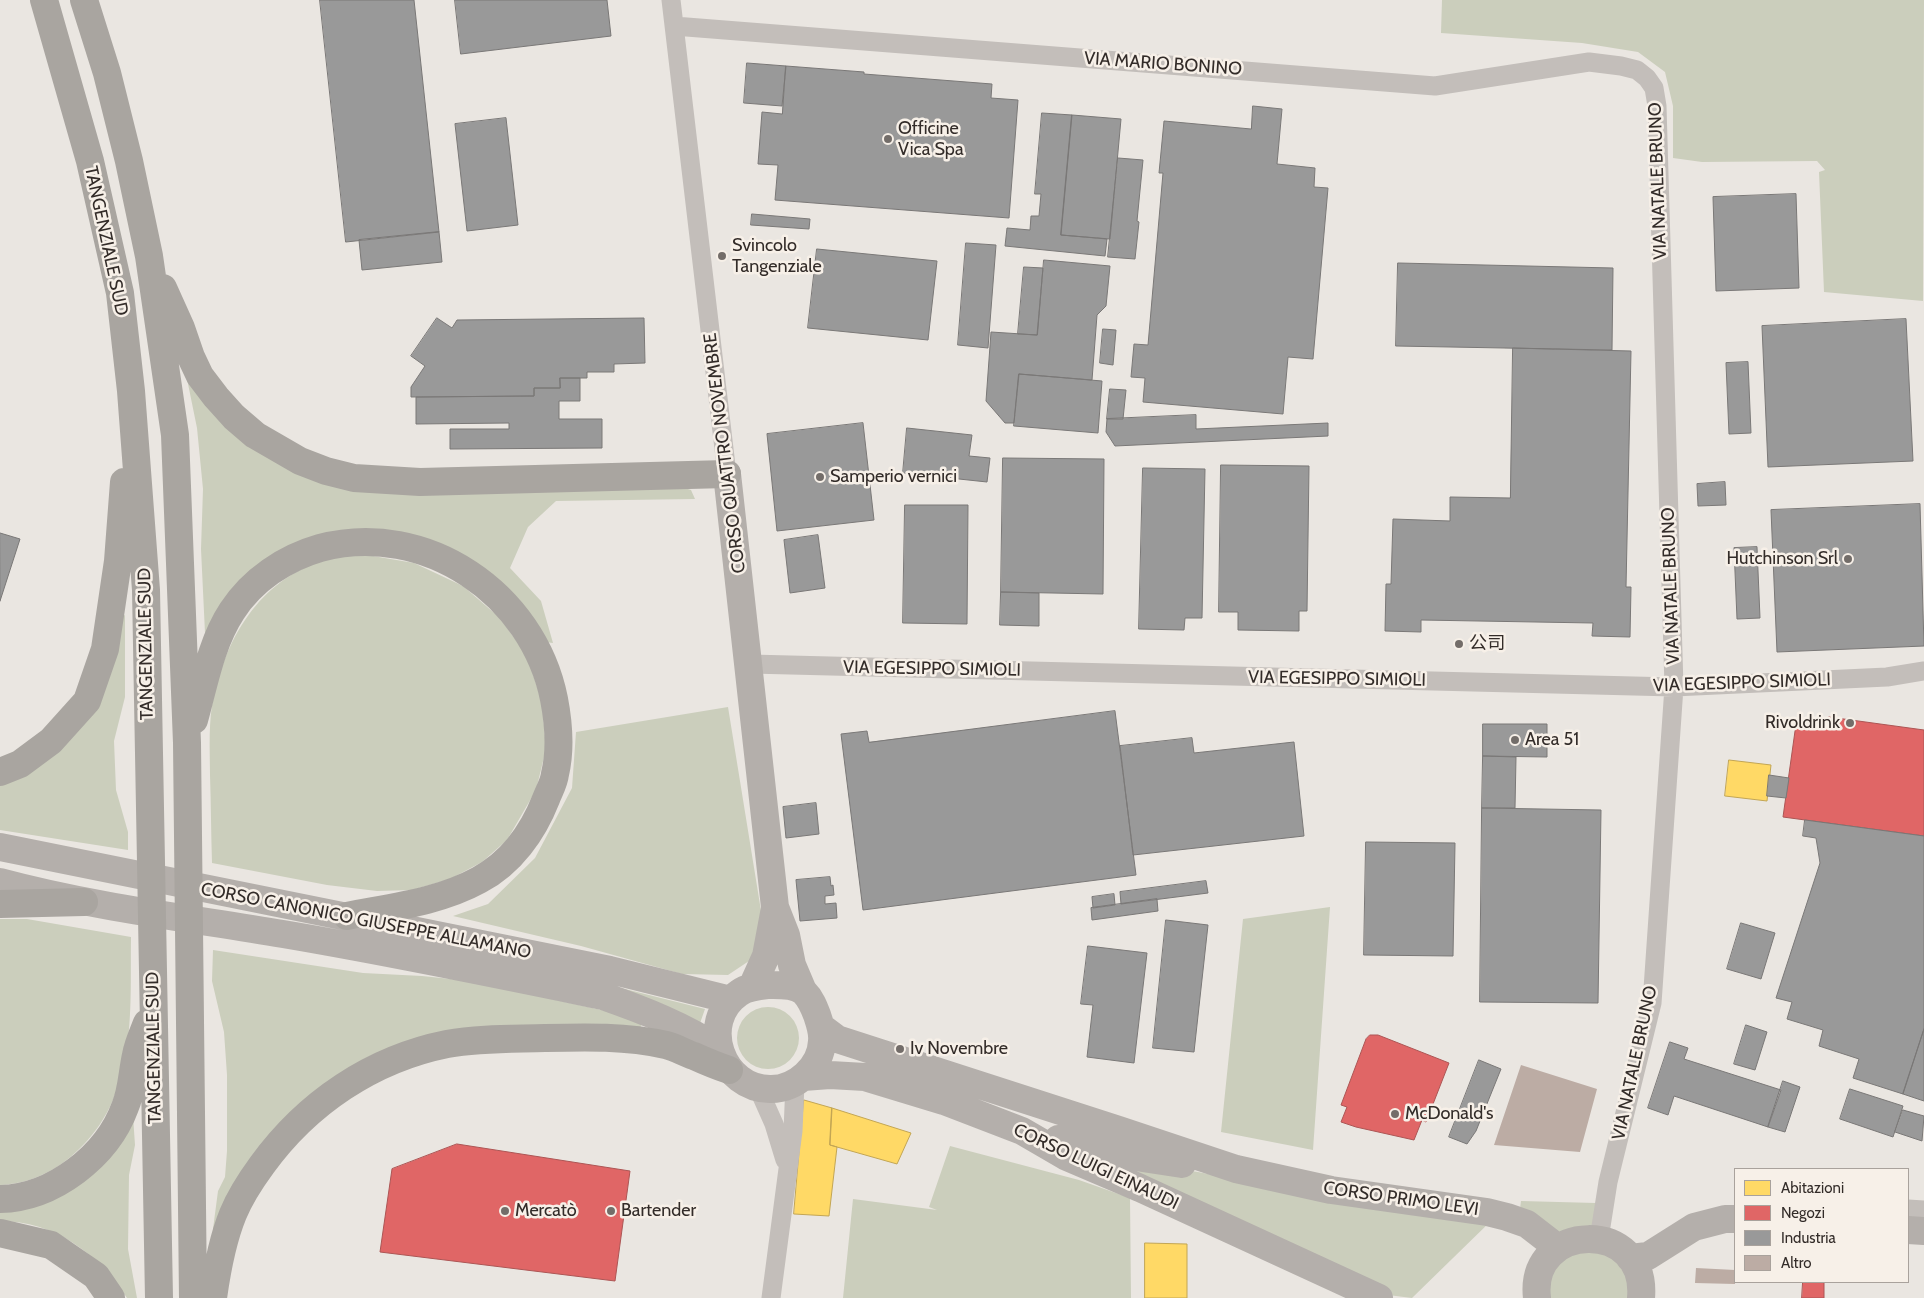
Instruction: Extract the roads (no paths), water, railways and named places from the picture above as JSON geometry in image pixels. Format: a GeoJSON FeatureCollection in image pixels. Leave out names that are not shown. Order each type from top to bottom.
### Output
{"type":"FeatureCollection","features":[{"type":"Feature","properties":{"kind":"highway","name":"TANGENZIALE SUD"},"geometry":{"type":"LineString","coordinates":[[44,0],[90,161],[120,293],[131,391],[146,590],[159,1298]]}},
{"type":"Feature","properties":{"kind":"highway","name":"TANGENZIALE SUD"},"geometry":{"type":"LineString","coordinates":[[84,0],[107,73],[129,161],[149,256],[175,435],[187,743],[194,1298]]}},
{"type":"Feature","properties":{"kind":"highway"},"geometry":{"type":"LineString","coordinates":[[149,256],[200,376],[234,417],[255,435],[277,449],[317,468],[354,478],[420,482],[728,474]]}},
{"type":"Feature","properties":{"kind":"highway"},"geometry":{"type":"LineString","coordinates":[[0,772],[20,764],[51,741],[87,701],[105,649],[118,561],[131,391]]}},
{"type":"Feature","properties":{"kind":"highway"},"geometry":{"type":"LineString","coordinates":[[187,743],[220,632],[232,610],[253,586],[277,566],[302,553],[331,545],[362,542],[392,543],[424,551],[456,566],[484,584],[507,605],[526,630],[541,658],[551,686],[558,722],[559,747],[555,776],[543,807],[524,840],[512,855],[506,862],[481,880],[450,894],[426,901],[347,916]]}},
{"type":"Feature","properties":{"kind":"highway"},"geometry":{"type":"LineString","coordinates":[[0,904],[84,902]]}},
{"type":"Feature","properties":{"kind":"highway"},"geometry":{"type":"LineString","coordinates":[[0,1199],[30,1194],[55,1184],[79,1169],[110,1136],[126,1107],[136,1054],[154,1002]]}},
{"type":"Feature","properties":{"kind":"highway"},"geometry":{"type":"LineString","coordinates":[[213,1298],[223,1241],[234,1212],[262,1166],[297,1123],[322,1102],[353,1080],[384,1064],[410,1054],[447,1045],[482,1040],[600,1037],[668,1045],[724,1060]]}},
{"type":"Feature","properties":{"kind":"highway"},"geometry":{"type":"LineString","coordinates":[[0,1233],[51,1245],[96,1276],[111,1298]]}},
{"type":"Feature","properties":{"kind":"main road","name":"CORSO QUATTRO NOVEMBRE"},"geometry":{"type":"LineString","coordinates":[[728,474],[775,907],[786,935],[792,965],[803,991]]}},
{"type":"Feature","properties":{"kind":"main road","name":"CORSO CANONICO GIUSEPPE ALLAMANO"},"geometry":{"type":"LineString","coordinates":[[0,847],[111,871],[347,916],[610,970],[741,994]]}},
{"type":"Feature","properties":{"kind":"main road","name":"CORSO CANONICO GIUSEPPE ALLAMANO"},"geometry":{"type":"LineString","coordinates":[[0,882],[84,902],[386,951],[603,996],[632,1006],[695,1034],[724,1060]]}},
{"type":"Feature","properties":{"kind":"main road","name":"CORSO QUATTRO NOVEMBRE"},"geometry":{"type":"LineString","coordinates":[[741,994],[766,956],[775,907]]}},
{"type":"Feature","properties":{"kind":"main road"},"geometry":{"type":"LineString","coordinates":[[784,985],[803,991],[814,1004],[821,1027],[822,1042],[820,1055],[799,1080],[777,1088],[758,1088],[737,1078],[724,1060],[716,1034],[720,1016],[741,994],[784,985]]}},
{"type":"Feature","properties":{"kind":"main road","name":"CORSO LUIGI EINAUDI"},"geometry":{"type":"LineString","coordinates":[[821,1027],[837,1039],[1022,1099]]}},
{"type":"Feature","properties":{"kind":"main road","name":"CORSO LUIGI EINAUDI"},"geometry":{"type":"LineString","coordinates":[[799,1080],[830,1075],[865,1077],[944,1101],[1022,1131],[1065,1156],[1140,1188],[1379,1298]]}},
{"type":"Feature","properties":{"kind":"main road","name":"CORSO PRIMO LEVI"},"geometry":{"type":"LineString","coordinates":[[1022,1099],[1236,1169],[1331,1190],[1501,1215],[1527,1224],[1558,1248]]}},
{"type":"Feature","properties":{"kind":"main road","name":"CORSO PRIMO LEVI"},"geometry":{"type":"LineString","coordinates":[[1022,1131],[1136,1157],[1192,1166],[1236,1169]]}},
{"type":"Feature","properties":{"kind":"main road"},"geometry":{"type":"LineString","coordinates":[[1630,1258],[1648,1256],[1694,1227],[1732,1218]]}},
{"type":"Feature","properties":{"kind":"main road"},"geometry":{"type":"LineString","coordinates":[[1909,1230],[1924,1231]]}},
{"type":"Feature","properties":{"kind":"main road"},"geometry":{"type":"LineString","coordinates":[[1537,1298],[1536,1288],[1539,1273],[1546,1259],[1558,1248],[1570,1241],[1584,1238],[1599,1239],[1612,1244],[1624,1252],[1630,1258],[1639,1275],[1641,1293]]}},
{"type":"Feature","properties":{"kind":"main road"},"geometry":{"type":"LineString","coordinates":[[1641,1293],[1650,1264],[1660,1250]]}},
{"type":"Feature","properties":{"kind":"street","name":"CORSO QUATTRO NOVEMBRE"},"geometry":{"type":"LineString","coordinates":[[671,0],[728,474]]}},
{"type":"Feature","properties":{"kind":"street","name":"VIA MARIO BONINO"},"geometry":{"type":"LineString","coordinates":[[674,26],[1435,86],[1589,62],[1637,70],[1647,78]]}},
{"type":"Feature","properties":{"kind":"street","name":"VIA NATALE BRUNO"},"geometry":{"type":"LineString","coordinates":[[1599,1239],[1608,1182],[1652,1003],[1674,687],[1657,106],[1654,88],[1647,78]]}},
{"type":"Feature","properties":{"kind":"street","name":"VIA EGESIPPO SIMIOLI"},"geometry":{"type":"LineString","coordinates":[[750,664],[1674,687],[1859,679],[1924,671]]}},
{"type":"Feature","properties":{"kind":"street"},"geometry":{"type":"LineString","coordinates":[[771,1298],[799,1080]]}},
{"type":"Feature","properties":{"kind":"street"},"geometry":{"type":"LineString","coordinates":[[758,1088],[774,1124],[788,1168]]}},
{"type":"Feature","properties":{"kind":"street"},"geometry":{"type":"LineString","coordinates":[[1909,1209],[1924,1210]]}},
{"type":"Feature","properties":{"kind":"place","name":"Officine Vica Spa"},"geometry":{"type":"Point","coordinates":[888,139]}},
{"type":"Feature","properties":{"kind":"place","name":"Svincolo Tangenziale"},"geometry":{"type":"Point","coordinates":[722,256]}},
{"type":"Feature","properties":{"kind":"place","name":"Samperio vernici"},"geometry":{"type":"Point","coordinates":[820,477]}},
{"type":"Feature","properties":{"kind":"place","name":"Hutchinson Srl"},"geometry":{"type":"Point","coordinates":[1848,559]}},
{"type":"Feature","properties":{"kind":"place","name":"公司"},"geometry":{"type":"Point","coordinates":[1459,644]}},
{"type":"Feature","properties":{"kind":"place","name":"Rivoldrink"},"geometry":{"type":"Point","coordinates":[1850,723]}},
{"type":"Feature","properties":{"kind":"place","name":"Area 51"},"geometry":{"type":"Point","coordinates":[1515,740]}},
{"type":"Feature","properties":{"kind":"place","name":"Iv Novembre"},"geometry":{"type":"Point","coordinates":[900,1049]}},
{"type":"Feature","properties":{"kind":"place","name":"McDonald's"},"geometry":{"type":"Point","coordinates":[1395,1114]}},
{"type":"Feature","properties":{"kind":"place","name":"Mercatò"},"geometry":{"type":"Point","coordinates":[505,1211]}},
{"type":"Feature","properties":{"kind":"place","name":"Bartender"},"geometry":{"type":"Point","coordinates":[611,1211]}}]}
